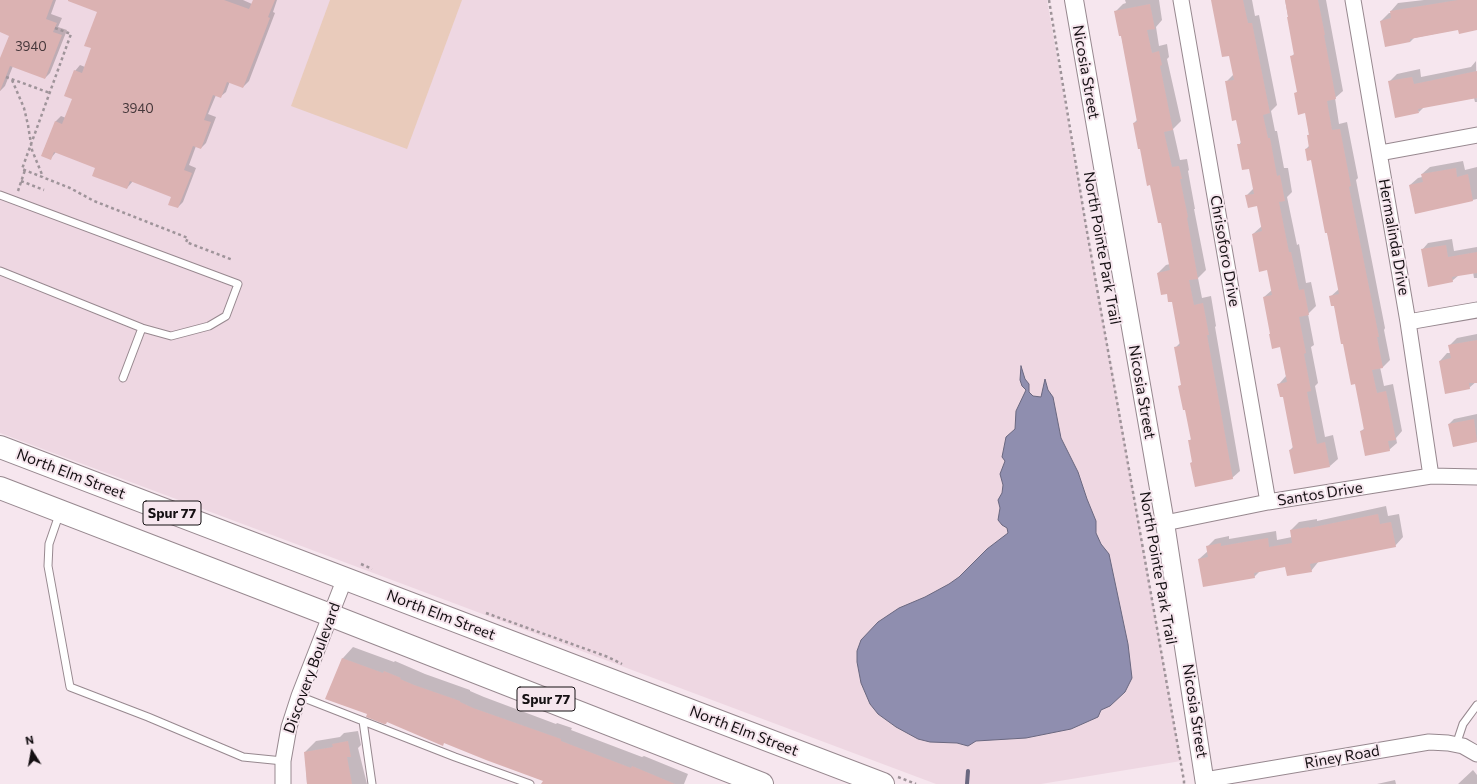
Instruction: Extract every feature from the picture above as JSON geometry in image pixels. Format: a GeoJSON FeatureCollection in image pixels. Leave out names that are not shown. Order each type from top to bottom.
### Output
{"type":"FeatureCollection","features":[{"type":"Feature","properties":{"kind":"main road","name":"North Elm Street"},"geometry":{"type":"LineString","coordinates":[[0,447],[882,784]]}},
{"type":"Feature","properties":{"kind":"main road","name":"Spur 77"},"geometry":{"type":"LineString","coordinates":[[0,488],[60,510],[762,784]]}},
{"type":"Feature","properties":{"kind":"street","name":"Nicosia Street"},"geometry":{"type":"LineString","coordinates":[[1074,0],[1165,523],[1205,782]]}},
{"type":"Feature","properties":{"kind":"street","name":"Chrisoforo Drive"},"geometry":{"type":"LineString","coordinates":[[1181,0],[1268,502]]}},
{"type":"Feature","properties":{"kind":"street","name":"Hermalinda Drive"},"geometry":{"type":"LineString","coordinates":[[1353,0],[1408,322],[1431,476]]}},
{"type":"Feature","properties":{"kind":"street"},"geometry":{"type":"LineString","coordinates":[[1380,153],[1477,135]]}},
{"type":"Feature","properties":{"kind":"street"},"geometry":{"type":"LineString","coordinates":[[1408,322],[1477,310]]}},
{"type":"Feature","properties":{"kind":"street","name":"Santos Drive"},"geometry":{"type":"LineString","coordinates":[[1165,523],[1268,502],[1431,476],[1477,476]]}},
{"type":"Feature","properties":{"kind":"street","name":"Discovery Boulevard"},"geometry":{"type":"LineString","coordinates":[[283,784],[282,761],[289,727],[299,696],[345,578]]}},
{"type":"Feature","properties":{"kind":"street","name":"Riney Road"},"geometry":{"type":"LineString","coordinates":[[1205,782],[1429,742],[1448,743],[1463,746],[1477,754]]}},
{"type":"Feature","properties":{"kind":"lane"},"geometry":{"type":"LineString","coordinates":[[0,195],[238,284],[226,316],[210,326],[171,336],[142,328],[0,271]]}},
{"type":"Feature","properties":{"kind":"lane"},"geometry":{"type":"LineString","coordinates":[[122,378],[142,328]]}},
{"type":"Feature","properties":{"kind":"lane"},"geometry":{"type":"LineString","coordinates":[[60,510],[49,544],[48,561],[70,687],[148,717],[243,757],[282,761]]}},
{"type":"Feature","properties":{"kind":"lane"},"geometry":{"type":"LineString","coordinates":[[299,696],[455,757],[530,784]]}},
{"type":"Feature","properties":{"kind":"lane"},"geometry":{"type":"LineString","coordinates":[[1456,745],[1463,724],[1477,705]]}},
{"type":"Feature","properties":{"kind":"lane"},"geometry":{"type":"LineString","coordinates":[[363,721],[372,784]]}},
{"type":"Feature","properties":{"kind":"path","name":"North Pointe Park Trail"},"geometry":{"type":"LineString","coordinates":[[1049,0],[1088,234],[1184,784]]}},
{"type":"Feature","properties":{"kind":"path"},"geometry":{"type":"LineString","coordinates":[[55,28],[71,34],[22,169],[70,188],[94,201],[188,238],[186,242],[233,260]]}},
{"type":"Feature","properties":{"kind":"path"},"geometry":{"type":"LineString","coordinates":[[6,77],[50,93]]}},
{"type":"Feature","properties":{"kind":"path"},"geometry":{"type":"LineString","coordinates":[[12,80],[24,108],[31,146],[44,178]]}},
{"type":"Feature","properties":{"kind":"path"},"geometry":{"type":"LineString","coordinates":[[18,191],[25,170]]}},
{"type":"Feature","properties":{"kind":"path"},"geometry":{"type":"LineString","coordinates":[[22,181],[44,190]]}},
{"type":"Feature","properties":{"kind":"shaded area"},"geometry":{"type":"Polygon","coordinates":[[[0,0],[1047,0],[1181,761],[1041,784],[936,784],[0,433],[0,0]]]}},
{"type":"Feature","properties":{"kind":"shaded area"},"geometry":{"type":"Polygon","coordinates":[[[330,0],[462,0],[407,149],[291,106],[330,0]]]}},
{"type":"Feature","properties":{"kind":"water"},"geometry":{"type":"Polygon","coordinates":[[[1021,366],[1025,379],[1029,384],[1029,392],[1033,396],[1041,397],[1045,379],[1048,390],[1053,397],[1061,438],[1078,472],[1096,521],[1096,533],[1101,544],[1109,554],[1128,644],[1132,678],[1125,692],[1110,706],[1101,710],[1098,717],[1071,729],[1026,738],[976,741],[968,746],[957,743],[930,742],[918,739],[896,727],[878,714],[870,704],[861,683],[857,662],[857,651],[861,640],[878,622],[899,608],[925,597],[949,584],[959,577],[987,549],[1008,533],[1007,528],[998,520],[1000,508],[998,500],[1002,493],[1003,485],[1000,474],[1005,461],[1002,457],[1006,437],[1015,429],[1016,411],[1026,390],[1022,386],[1020,380],[1021,366]]]}},
{"type":"Feature","properties":{"kind":"building"},"geometry":{"type":"Polygon","coordinates":[[[0,0],[53,0],[46,19],[57,23],[53,32],[62,35],[45,79],[10,66],[0,91],[0,58],[9,36],[0,32],[0,0]]]}},
{"type":"Feature","properties":{"kind":"building"},"geometry":{"type":"Polygon","coordinates":[[[68,0],[224,0],[249,9],[253,0],[275,0],[268,17],[270,18],[243,88],[227,82],[221,98],[213,95],[204,120],[211,122],[201,149],[193,146],[184,170],[192,173],[178,208],[168,205],[171,197],[130,181],[127,189],[92,176],[95,168],[54,152],[51,160],[41,156],[55,121],[62,124],[72,99],[64,96],[74,70],[82,73],[91,48],[84,46],[97,12],[68,0]]]}},
{"type":"Feature","properties":{"kind":"building"},"geometry":{"type":"Polygon","coordinates":[[[1211,0],[1243,0],[1248,23],[1252,23],[1270,113],[1263,115],[1268,138],[1270,138],[1277,176],[1280,175],[1285,201],[1279,202],[1289,252],[1291,252],[1299,290],[1304,289],[1309,315],[1299,317],[1311,391],[1307,392],[1317,444],[1325,442],[1330,467],[1294,474],[1289,450],[1293,449],[1283,397],[1280,397],[1277,384],[1287,382],[1280,347],[1272,349],[1263,297],[1272,295],[1267,270],[1259,272],[1252,234],[1262,231],[1257,206],[1248,208],[1245,195],[1254,194],[1249,169],[1242,170],[1237,144],[1241,144],[1236,120],[1232,121],[1225,81],[1234,80],[1229,56],[1222,57],[1211,0]]]}},
{"type":"Feature","properties":{"kind":"building"},"geometry":{"type":"Polygon","coordinates":[[[1285,0],[1318,0],[1336,99],[1327,101],[1332,130],[1340,129],[1351,186],[1349,187],[1379,337],[1377,337],[1383,368],[1372,370],[1377,393],[1386,391],[1396,440],[1388,441],[1390,451],[1365,456],[1360,431],[1364,430],[1355,384],[1351,385],[1334,306],[1331,306],[1329,296],[1339,294],[1327,233],[1325,233],[1311,160],[1307,161],[1305,149],[1309,148],[1307,135],[1309,135],[1305,113],[1298,115],[1294,93],[1297,92],[1290,56],[1294,55],[1285,0]]]}},
{"type":"Feature","properties":{"kind":"building"},"geometry":{"type":"Polygon","coordinates":[[[1458,0],[1477,0],[1477,30],[1459,34],[1458,30],[1410,39],[1410,42],[1385,47],[1380,21],[1391,18],[1390,11],[1458,0]]]}},
{"type":"Feature","properties":{"kind":"building"},"geometry":{"type":"Polygon","coordinates":[[[1150,4],[1155,29],[1147,30],[1152,53],[1159,51],[1162,65],[1160,66],[1173,130],[1164,132],[1172,167],[1179,166],[1198,279],[1189,280],[1194,305],[1203,303],[1209,335],[1207,335],[1233,479],[1195,487],[1190,463],[1192,462],[1188,440],[1191,440],[1178,386],[1181,385],[1174,347],[1180,346],[1172,302],[1168,302],[1167,294],[1161,295],[1157,273],[1170,270],[1161,223],[1158,223],[1150,185],[1147,186],[1140,149],[1138,149],[1133,123],[1137,122],[1121,36],[1119,36],[1114,11],[1150,4]]]}},
{"type":"Feature","properties":{"kind":"building"},"geometry":{"type":"Polygon","coordinates":[[[1477,71],[1477,98],[1418,109],[1419,113],[1395,118],[1388,81],[1412,77],[1414,84],[1477,71]]]}},
{"type":"Feature","properties":{"kind":"building"},"geometry":{"type":"Polygon","coordinates":[[[1456,168],[1457,177],[1468,174],[1473,201],[1415,214],[1409,185],[1423,182],[1421,174],[1456,168]]]}},
{"type":"Feature","properties":{"kind":"building"},"geometry":{"type":"Polygon","coordinates":[[[1446,245],[1448,257],[1477,252],[1477,273],[1452,277],[1453,282],[1428,287],[1421,249],[1446,245]]]}},
{"type":"Feature","properties":{"kind":"building"},"geometry":{"type":"Polygon","coordinates":[[[1477,340],[1477,383],[1469,383],[1470,389],[1445,394],[1439,361],[1451,358],[1448,345],[1477,340]]]}},
{"type":"Feature","properties":{"kind":"building"},"geometry":{"type":"Polygon","coordinates":[[[1474,419],[1477,442],[1453,447],[1448,424],[1474,419]]]}},
{"type":"Feature","properties":{"kind":"building"},"geometry":{"type":"Polygon","coordinates":[[[1378,514],[1380,524],[1391,522],[1396,547],[1310,564],[1312,572],[1287,576],[1285,567],[1254,573],[1255,578],[1203,587],[1198,559],[1208,557],[1206,546],[1221,543],[1221,546],[1268,538],[1269,547],[1292,543],[1290,530],[1309,528],[1378,514]]]}},
{"type":"Feature","properties":{"kind":"building"},"geometry":{"type":"Polygon","coordinates":[[[342,658],[383,673],[384,671],[414,685],[460,701],[473,708],[561,739],[561,741],[631,768],[632,766],[675,784],[541,784],[543,781],[444,743],[443,746],[387,722],[384,724],[366,717],[367,714],[325,699],[342,658]]]}},
{"type":"Feature","properties":{"kind":"building"},"geometry":{"type":"Polygon","coordinates":[[[348,741],[351,757],[347,757],[352,784],[307,784],[304,752],[333,747],[332,744],[348,741]]]}},
{"type":"Feature","properties":{"kind":"waterway"},"geometry":{"type":"LineString","coordinates":[[967,784],[968,771]]}}]}
